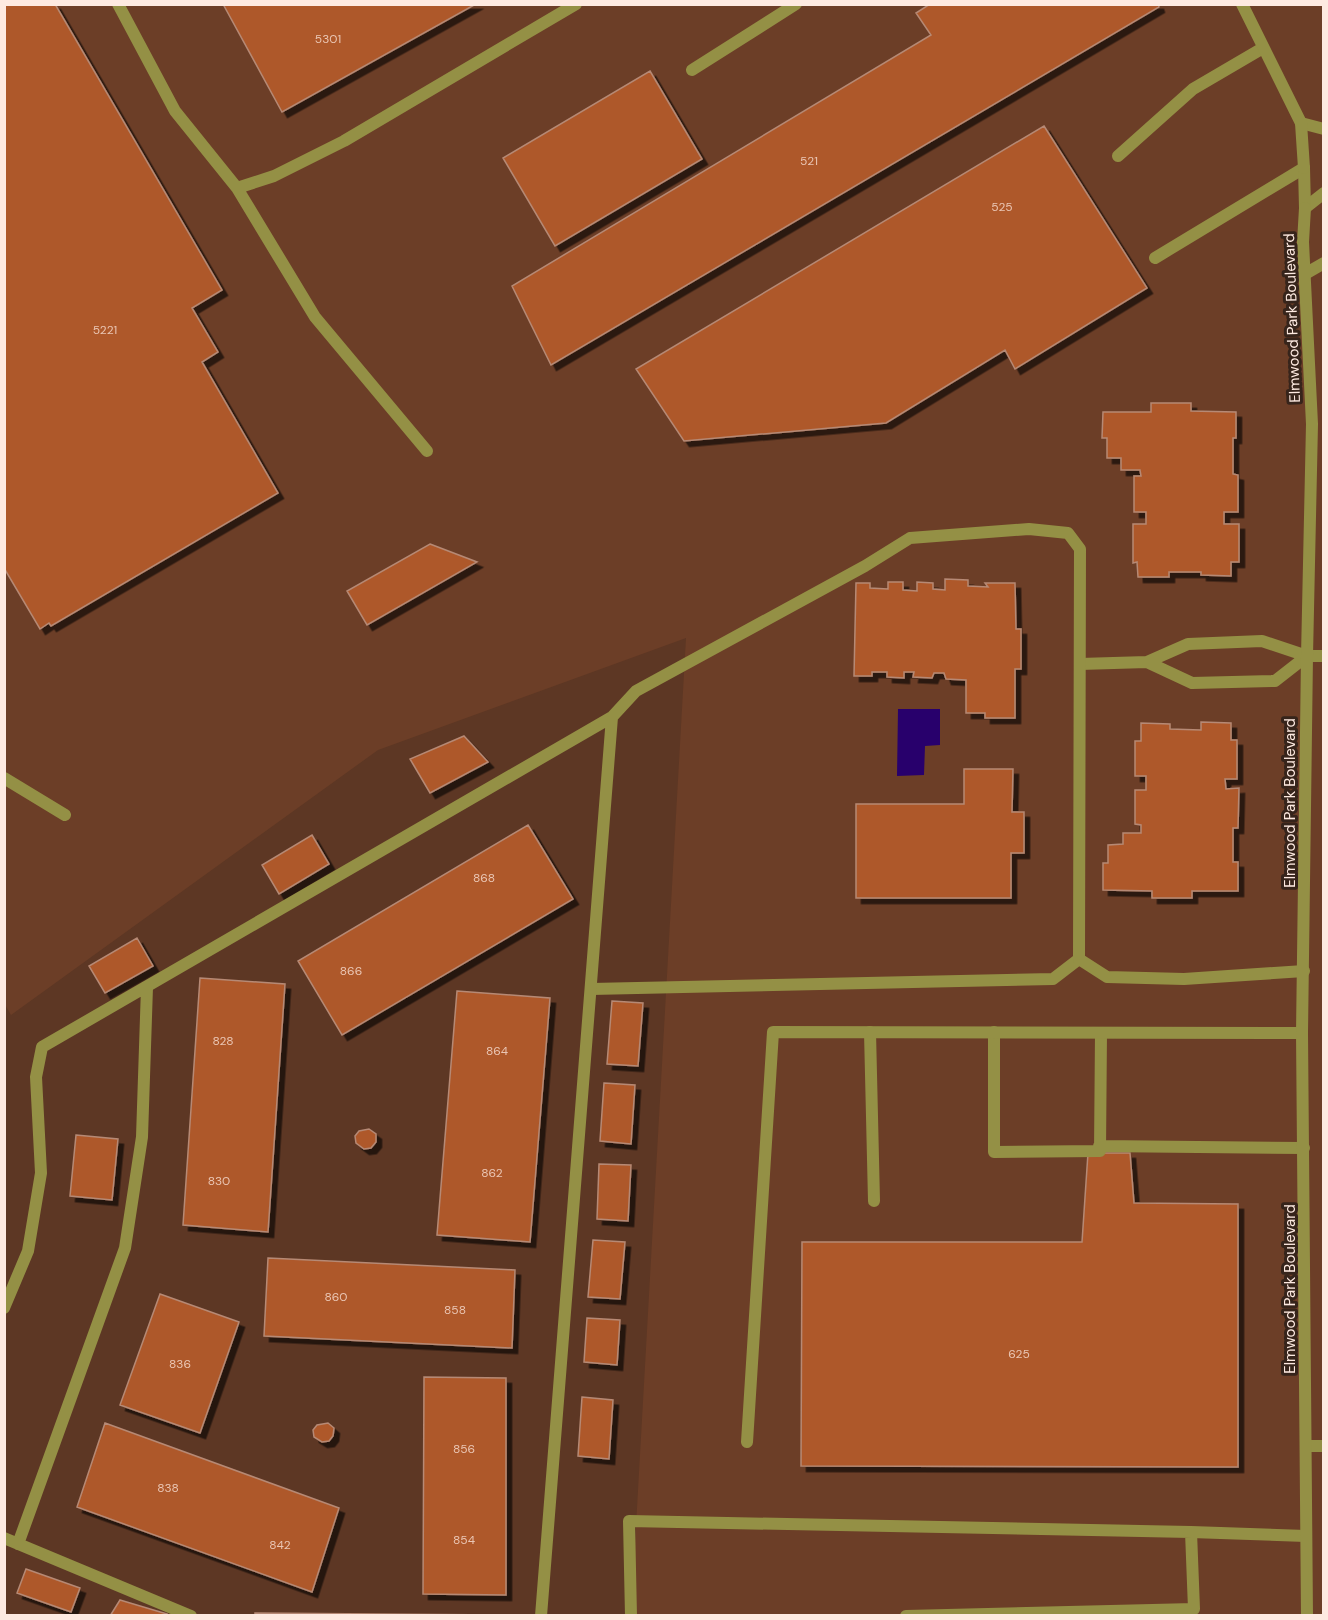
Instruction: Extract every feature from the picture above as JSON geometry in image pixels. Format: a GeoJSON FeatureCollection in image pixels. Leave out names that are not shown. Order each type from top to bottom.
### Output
{"type":"FeatureCollection","features":[{"type":"Feature","properties":{"kind":"street"},"geometry":{"type":"LineString","coordinates":[[118,4],[175,111],[237,188],[315,317],[427,451]]}},
{"type":"Feature","properties":{"kind":"street"},"geometry":{"type":"LineString","coordinates":[[237,188],[274,176],[344,141],[576,4]]}},
{"type":"Feature","properties":{"kind":"street"},"geometry":{"type":"LineString","coordinates":[[692,70],[796,4]]}},
{"type":"Feature","properties":{"kind":"street","name":"Elmwood Park Boulevard"},"geometry":{"type":"LineString","coordinates":[[1242,4],[1300,123],[1304,168],[1303,242],[1312,424],[1302,1033],[1307,1616]]}},
{"type":"Feature","properties":{"kind":"street"},"geometry":{"type":"LineString","coordinates":[[1118,156],[1193,89],[1263,48]]}},
{"type":"Feature","properties":{"kind":"street"},"geometry":{"type":"LineString","coordinates":[[1300,123],[1323,129]]}},
{"type":"Feature","properties":{"kind":"street"},"geometry":{"type":"LineString","coordinates":[[1155,258],[1304,168]]}},
{"type":"Feature","properties":{"kind":"street"},"geometry":{"type":"LineString","coordinates":[[1305,208],[1323,193]]}},
{"type":"Feature","properties":{"kind":"street"},"geometry":{"type":"LineString","coordinates":[[1305,274],[1323,263]]}},
{"type":"Feature","properties":{"kind":"street"},"geometry":{"type":"LineString","coordinates":[[4,1308],[10,1281],[27,1251],[42,1173],[36,1077],[42,1047],[612,717],[636,691],[865,566],[910,538],[1029,529],[1068,533],[1080,549],[1078,959]]}},
{"type":"Feature","properties":{"kind":"street"},"geometry":{"type":"LineString","coordinates":[[1080,664],[1147,662],[1188,644],[1262,641],[1307,656],[1323,656]]}},
{"type":"Feature","properties":{"kind":"street"},"geometry":{"type":"LineString","coordinates":[[1147,662],[1192,683],[1275,681],[1307,656]]}},
{"type":"Feature","properties":{"kind":"street"},"geometry":{"type":"LineString","coordinates":[[541,1616],[612,717]]}},
{"type":"Feature","properties":{"kind":"street"},"geometry":{"type":"LineString","coordinates":[[4,778],[65,815]]}},
{"type":"Feature","properties":{"kind":"street"},"geometry":{"type":"LineString","coordinates":[[1078,959],[1107,977],[1184,979],[1304,971]]}},
{"type":"Feature","properties":{"kind":"street"},"geometry":{"type":"LineString","coordinates":[[591,989],[1053,979],[1078,959]]}},
{"type":"Feature","properties":{"kind":"street"},"geometry":{"type":"LineString","coordinates":[[18,1544],[125,1248],[142,1137],[147,987]]}},
{"type":"Feature","properties":{"kind":"street"},"geometry":{"type":"LineString","coordinates":[[747,1442],[773,1032],[1302,1033]]}},
{"type":"Feature","properties":{"kind":"street"},"geometry":{"type":"LineString","coordinates":[[870,1032],[874,1201]]}},
{"type":"Feature","properties":{"kind":"street"},"geometry":{"type":"LineString","coordinates":[[994,1032],[994,1152],[1100,1151],[1101,1033]]}},
{"type":"Feature","properties":{"kind":"street"},"geometry":{"type":"LineString","coordinates":[[1099,1146],[1304,1148]]}},
{"type":"Feature","properties":{"kind":"street"},"geometry":{"type":"LineString","coordinates":[[1306,1446],[1323,1446]]}},
{"type":"Feature","properties":{"kind":"street"},"geometry":{"type":"LineString","coordinates":[[631,1616],[629,1521],[1306,1536]]}},
{"type":"Feature","properties":{"kind":"street"},"geometry":{"type":"LineString","coordinates":[[906,1616],[1194,1609],[1191,1532]]}},
{"type":"Feature","properties":{"kind":"street"},"geometry":{"type":"LineString","coordinates":[[4,1538],[191,1616]]}},
{"type":"Feature","properties":{"kind":"shaded area"},"geometry":{"type":"Polygon","coordinates":[[[4,5],[1323,5],[1323,1615],[631,1615],[686,638],[378,750],[11,1015],[4,1003],[4,5]]]}},
{"type":"Feature","properties":{"kind":"shaded area"},"geometry":{"type":"Polygon","coordinates":[[[898,709],[940,709],[940,745],[925,746],[924,775],[897,776],[898,709]]]}},
{"type":"Feature","properties":{"kind":"building"},"geometry":{"type":"Polygon","coordinates":[[[4,4],[55,4],[222,290],[192,308],[218,352],[202,362],[278,493],[51,626],[49,623],[40,629],[4,568],[4,4]]]}},
{"type":"Feature","properties":{"kind":"building"},"geometry":{"type":"Polygon","coordinates":[[[223,4],[476,4],[282,112],[223,4]]]}},
{"type":"Feature","properties":{"kind":"building"},"geometry":{"type":"Polygon","coordinates":[[[930,4],[1158,4],[1159,7],[551,365],[512,286],[931,35],[916,13],[930,4]]]}},
{"type":"Feature","properties":{"kind":"building"},"geometry":{"type":"Polygon","coordinates":[[[650,71],[702,159],[555,246],[503,158],[650,71]]]}},
{"type":"Feature","properties":{"kind":"building"},"geometry":{"type":"Polygon","coordinates":[[[1044,126],[1147,288],[1015,369],[1005,350],[886,423],[684,441],[636,369],[1044,126]]]}},
{"type":"Feature","properties":{"kind":"building"},"geometry":{"type":"Polygon","coordinates":[[[1151,403],[1191,403],[1191,411],[1236,412],[1233,474],[1238,475],[1238,512],[1224,512],[1224,524],[1239,524],[1239,562],[1231,562],[1231,576],[1201,575],[1201,572],[1169,572],[1169,577],[1138,577],[1137,562],[1133,563],[1133,524],[1146,524],[1146,512],[1134,512],[1134,476],[1141,476],[1140,470],[1121,470],[1121,458],[1107,458],[1107,438],[1102,438],[1103,412],[1151,412],[1151,403]]]}},
{"type":"Feature","properties":{"kind":"building"},"geometry":{"type":"Polygon","coordinates":[[[430,544],[477,562],[367,625],[347,591],[430,544]]]}},
{"type":"Feature","properties":{"kind":"building"},"geometry":{"type":"Polygon","coordinates":[[[945,579],[968,580],[968,586],[988,587],[985,583],[1015,583],[1016,629],[1021,629],[1021,669],[1015,669],[1015,718],[985,718],[985,713],[966,713],[966,680],[946,679],[944,673],[934,673],[932,678],[913,677],[914,672],[904,672],[904,678],[887,677],[887,672],[872,672],[872,676],[854,676],[856,583],[870,583],[870,588],[888,589],[888,582],[903,582],[903,590],[917,591],[917,582],[933,583],[933,589],[945,590],[945,579]]]}},
{"type":"Feature","properties":{"kind":"building"},"geometry":{"type":"Polygon","coordinates":[[[1201,722],[1231,723],[1231,740],[1237,740],[1237,779],[1225,779],[1226,789],[1239,788],[1238,828],[1233,828],[1233,862],[1238,862],[1238,891],[1192,891],[1192,898],[1152,898],[1152,891],[1103,890],[1103,863],[1108,863],[1108,845],[1123,844],[1123,833],[1141,833],[1141,825],[1135,824],[1135,790],[1146,790],[1146,776],[1135,776],[1135,741],[1141,741],[1141,723],[1170,724],[1170,729],[1201,730],[1201,722]]]}},
{"type":"Feature","properties":{"kind":"building"},"geometry":{"type":"Polygon","coordinates":[[[464,736],[488,762],[430,793],[410,759],[464,736]]]}},
{"type":"Feature","properties":{"kind":"building"},"geometry":{"type":"Polygon","coordinates":[[[964,769],[1013,769],[1012,812],[1024,812],[1024,853],[1011,853],[1011,898],[856,898],[856,804],[964,804],[964,769]]]}},
{"type":"Feature","properties":{"kind":"building"},"geometry":{"type":"Polygon","coordinates":[[[528,825],[573,899],[342,1035],[298,961],[528,825]]]}},
{"type":"Feature","properties":{"kind":"building"},"geometry":{"type":"Polygon","coordinates":[[[312,835],[329,864],[279,894],[262,865],[312,835]]]}},
{"type":"Feature","properties":{"kind":"building"},"geometry":{"type":"Polygon","coordinates":[[[137,938],[153,966],[105,993],[89,966],[137,938]]]}},
{"type":"Feature","properties":{"kind":"building"},"geometry":{"type":"Polygon","coordinates":[[[200,978],[285,984],[268,1232],[183,1225],[200,978]]]}},
{"type":"Feature","properties":{"kind":"building"},"geometry":{"type":"Polygon","coordinates":[[[457,991],[550,998],[530,1242],[437,1235],[457,991]]]}},
{"type":"Feature","properties":{"kind":"building"},"geometry":{"type":"Polygon","coordinates":[[[612,1001],[643,1003],[638,1066],[607,1064],[612,1001]]]}},
{"type":"Feature","properties":{"kind":"building"},"geometry":{"type":"Polygon","coordinates":[[[604,1083],[635,1085],[631,1144],[600,1141],[604,1083]]]}},
{"type":"Feature","properties":{"kind":"building"},"geometry":{"type":"Polygon","coordinates":[[[369,1129],[376,1134],[376,1142],[371,1148],[364,1149],[356,1143],[355,1136],[359,1131],[369,1129]]]}},
{"type":"Feature","properties":{"kind":"building"},"geometry":{"type":"Polygon","coordinates":[[[76,1135],[118,1139],[112,1200],[70,1196],[76,1135]]]}},
{"type":"Feature","properties":{"kind":"building"},"geometry":{"type":"Polygon","coordinates":[[[1088,1153],[1130,1153],[1134,1203],[1238,1204],[1238,1467],[801,1466],[802,1242],[1082,1242],[1088,1153]]]}},
{"type":"Feature","properties":{"kind":"building"},"geometry":{"type":"Polygon","coordinates":[[[599,1164],[631,1165],[628,1221],[597,1219],[599,1164]]]}},
{"type":"Feature","properties":{"kind":"building"},"geometry":{"type":"Polygon","coordinates":[[[593,1240],[625,1242],[620,1299],[588,1297],[593,1240]]]}},
{"type":"Feature","properties":{"kind":"building"},"geometry":{"type":"Polygon","coordinates":[[[268,1258],[515,1270],[512,1348],[264,1336],[268,1258]]]}},
{"type":"Feature","properties":{"kind":"building"},"geometry":{"type":"Polygon","coordinates":[[[160,1294],[239,1322],[200,1433],[120,1405],[160,1294]]]}},
{"type":"Feature","properties":{"kind":"building"},"geometry":{"type":"Polygon","coordinates":[[[587,1318],[620,1320],[617,1365],[584,1362],[587,1318]]]}},
{"type":"Feature","properties":{"kind":"building"},"geometry":{"type":"Polygon","coordinates":[[[424,1377],[506,1378],[506,1595],[423,1594],[424,1377]]]}},
{"type":"Feature","properties":{"kind":"building"},"geometry":{"type":"Polygon","coordinates":[[[582,1397],[613,1400],[609,1459],[578,1456],[582,1397]]]}},
{"type":"Feature","properties":{"kind":"building"},"geometry":{"type":"Polygon","coordinates":[[[105,1423],[339,1508],[312,1592],[77,1507],[105,1423]]]}},
{"type":"Feature","properties":{"kind":"building"},"geometry":{"type":"Polygon","coordinates":[[[328,1423],[334,1428],[333,1436],[329,1441],[322,1442],[314,1437],[313,1430],[317,1425],[328,1423]]]}},
{"type":"Feature","properties":{"kind":"building"},"geometry":{"type":"Polygon","coordinates":[[[26,1569],[80,1588],[71,1612],[17,1593],[26,1569]]]}},
{"type":"Feature","properties":{"kind":"building"},"geometry":{"type":"Polygon","coordinates":[[[120,1600],[167,1614],[166,1616],[110,1616],[120,1600]]]}},
{"type":"Feature","properties":{"kind":"building"},"geometry":{"type":"Polygon","coordinates":[[[255,1613],[500,1615],[500,1616],[255,1616],[255,1613]]]}}]}
